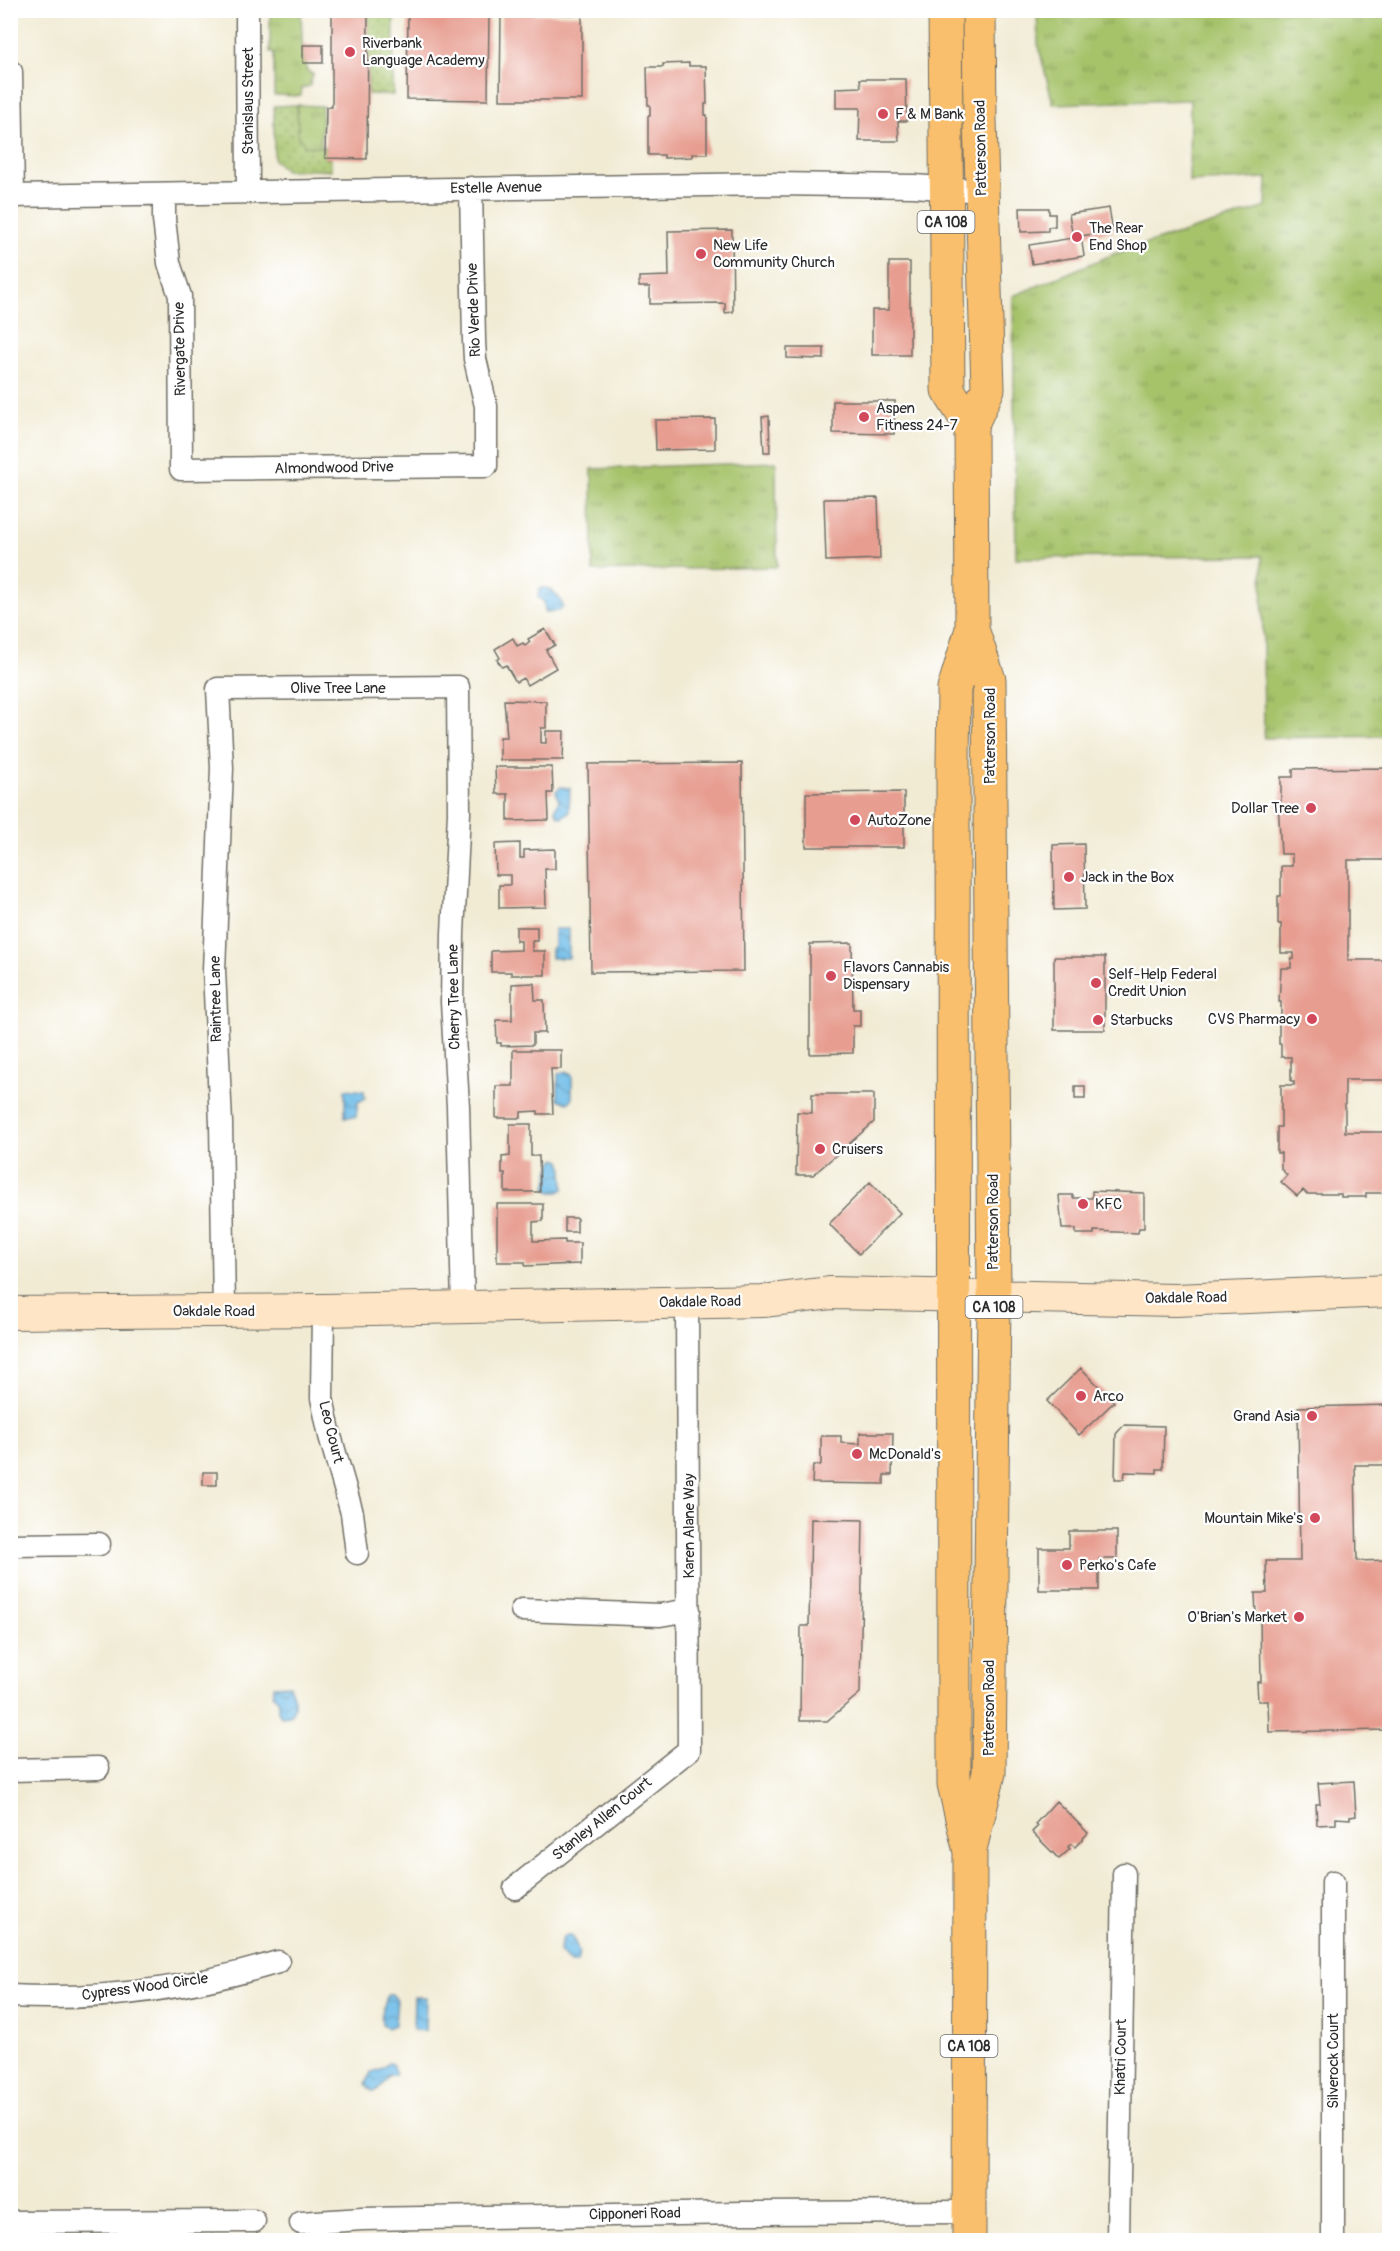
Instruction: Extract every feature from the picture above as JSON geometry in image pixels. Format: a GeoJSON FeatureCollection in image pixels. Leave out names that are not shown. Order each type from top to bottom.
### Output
{"type":"FeatureCollection","features":[{"type":"Feature","properties":{"kind":"main road","name":"CA 108"},"geometry":{"type":"LineString","coordinates":[[945,10],[948,390],[971,426]]}},
{"type":"Feature","properties":{"kind":"main road","name":"Patterson Road"},"geometry":{"type":"LineString","coordinates":[[970,1852],[954,1784],[954,690],[972,629],[971,426],[988,389],[979,10]]}},
{"type":"Feature","properties":{"kind":"main road","name":"Patterson Road"},"geometry":{"type":"LineString","coordinates":[[969,2226],[970,1852],[989,1773],[994,1296],[989,680],[972,629]]}},
{"type":"Feature","properties":{"kind":"street","name":"Stanislaus Street"},"geometry":{"type":"LineString","coordinates":[[248,10],[248,191]]}},
{"type":"Feature","properties":{"kind":"street"},"geometry":{"type":"LineString","coordinates":[[11,72],[12,196]]}},
{"type":"Feature","properties":{"kind":"street","name":"Estelle Avenue"},"geometry":{"type":"LineString","coordinates":[[12,196],[774,184],[982,191]]}},
{"type":"Feature","properties":{"kind":"street","name":"Rio Verde Drive"},"geometry":{"type":"LineString","coordinates":[[471,188],[475,359],[486,406],[486,466]]}},
{"type":"Feature","properties":{"kind":"street","name":"Rivergate Drive"},"geometry":{"type":"LineString","coordinates":[[164,194],[164,219],[169,263],[180,296],[182,469]]}},
{"type":"Feature","properties":{"kind":"street","name":"Almondwood Drive"},"geometry":{"type":"LineString","coordinates":[[182,469],[486,466]]}},
{"type":"Feature","properties":{"kind":"street","name":"Olive Tree Lane"},"geometry":{"type":"LineString","coordinates":[[218,689],[458,687]]}},
{"type":"Feature","properties":{"kind":"street","name":"Cherry Tree Lane"},"geometry":{"type":"LineString","coordinates":[[458,687],[459,813],[452,1002],[458,1106],[463,1307]]}},
{"type":"Feature","properties":{"kind":"street","name":"Raintree Lane"},"geometry":{"type":"LineString","coordinates":[[218,689],[222,768],[214,970],[221,1123],[224,1310]]}},
{"type":"Feature","properties":{"kind":"street","name":"Oakdale Road"},"geometry":{"type":"LineString","coordinates":[[10,1313],[323,1310],[763,1301],[831,1293],[1176,1300],[1389,1291]]}},
{"type":"Feature","properties":{"kind":"street","name":"Karen Alane Way"},"geometry":{"type":"LineString","coordinates":[[687,1302],[689,1750]]}},
{"type":"Feature","properties":{"kind":"street","name":"Leo Court"},"geometry":{"type":"LineString","coordinates":[[323,1310],[322,1398],[330,1436],[352,1513],[357,1552]]}},
{"type":"Feature","properties":{"kind":"street"},"geometry":{"type":"LineString","coordinates":[[10,1545],[99,1544]]}},
{"type":"Feature","properties":{"kind":"street"},"geometry":{"type":"LineString","coordinates":[[522,1610],[660,1615],[689,1610]]}},
{"type":"Feature","properties":{"kind":"street","name":"Stanley Allen Court"},"geometry":{"type":"LineString","coordinates":[[515,1888],[689,1750]]}},
{"type":"Feature","properties":{"kind":"street"},"geometry":{"type":"LineString","coordinates":[[10,1770],[98,1767]]}},
{"type":"Feature","properties":{"kind":"street","name":"Khatri Court"},"geometry":{"type":"LineString","coordinates":[[1118,2241],[1124,1874]]}},
{"type":"Feature","properties":{"kind":"street","name":"Silverock Court"},"geometry":{"type":"LineString","coordinates":[[1333,1882],[1333,2241]]}},
{"type":"Feature","properties":{"kind":"street","name":"Cypress Wood Circle"},"geometry":{"type":"LineString","coordinates":[[10,1996],[63,1997],[143,1990],[237,1974],[278,1962]]}},
{"type":"Feature","properties":{"kind":"street","name":"Cipponeri Road"},"geometry":{"type":"LineString","coordinates":[[301,2223],[362,2219],[745,2213],[969,2226]]}},
{"type":"Feature","properties":{"kind":"street"},"geometry":{"type":"LineString","coordinates":[[10,2222],[98,2232],[254,2221]]}},
{"type":"Feature","properties":{"kind":"green space"},"geometry":{"type":"Polygon","coordinates":[[[270,11],[301,11],[303,62],[306,63],[306,70],[313,74],[310,86],[302,88],[301,96],[274,95],[274,52],[270,52],[270,11]]]}},
{"type":"Feature","properties":{"kind":"green space"},"geometry":{"type":"Polygon","coordinates":[[[368,11],[394,11],[393,95],[368,94],[368,11]]]}},
{"type":"Feature","properties":{"kind":"green space"},"geometry":{"type":"Polygon","coordinates":[[[1037,11],[1389,11],[1389,736],[1264,738],[1262,556],[1016,558],[1013,296],[1114,254],[1266,207],[1267,178],[1189,182],[1190,100],[1053,104],[1038,44],[1037,11]]]}},
{"type":"Feature","properties":{"kind":"green space"},"geometry":{"type":"Polygon","coordinates":[[[297,105],[322,106],[321,147],[307,147],[297,137],[297,105]]]}},
{"type":"Feature","properties":{"kind":"green space"},"geometry":{"type":"Polygon","coordinates":[[[297,105],[298,137],[307,147],[325,147],[325,158],[331,159],[331,170],[285,170],[274,160],[274,106],[297,105]]]}},
{"type":"Feature","properties":{"kind":"green space"},"geometry":{"type":"Polygon","coordinates":[[[776,462],[777,567],[593,571],[592,469],[776,462]]]}},
{"type":"Feature","properties":{"kind":"water"},"geometry":{"type":"Polygon","coordinates":[[[549,589],[557,596],[563,606],[559,611],[545,612],[544,602],[538,597],[539,590],[549,589]]]}},
{"type":"Feature","properties":{"kind":"water"},"geometry":{"type":"Polygon","coordinates":[[[561,787],[570,788],[569,812],[562,817],[558,816],[555,809],[559,801],[556,791],[561,787]]]}},
{"type":"Feature","properties":{"kind":"water"},"geometry":{"type":"Polygon","coordinates":[[[554,929],[569,929],[569,958],[551,958],[551,949],[554,947],[554,929]]]}},
{"type":"Feature","properties":{"kind":"water"},"geometry":{"type":"Polygon","coordinates":[[[565,1072],[572,1075],[572,1099],[568,1103],[558,1099],[558,1074],[565,1072]]]}},
{"type":"Feature","properties":{"kind":"water"},"geometry":{"type":"Polygon","coordinates":[[[345,1089],[364,1091],[365,1099],[358,1102],[356,1117],[345,1117],[345,1089]]]}},
{"type":"Feature","properties":{"kind":"water"},"geometry":{"type":"Polygon","coordinates":[[[556,1159],[562,1163],[564,1189],[551,1192],[546,1187],[552,1162],[556,1159]]]}},
{"type":"Feature","properties":{"kind":"water"},"geometry":{"type":"Polygon","coordinates":[[[289,1685],[294,1708],[290,1715],[281,1716],[278,1711],[279,1701],[273,1694],[273,1686],[289,1685]]]}},
{"type":"Feature","properties":{"kind":"water"},"geometry":{"type":"Polygon","coordinates":[[[565,1936],[571,1936],[577,1946],[579,1955],[577,1963],[570,1963],[560,1951],[561,1940],[565,1936]]]}},
{"type":"Feature","properties":{"kind":"water"},"geometry":{"type":"Polygon","coordinates":[[[389,1994],[397,2000],[395,2025],[387,2028],[382,2025],[381,2017],[389,1994]]]}},
{"type":"Feature","properties":{"kind":"water"},"geometry":{"type":"Polygon","coordinates":[[[414,1997],[426,1997],[425,2031],[413,2030],[414,1997]]]}},
{"type":"Feature","properties":{"kind":"water"},"geometry":{"type":"Polygon","coordinates":[[[388,2063],[392,2064],[396,2074],[388,2076],[376,2091],[372,2091],[366,2085],[371,2072],[381,2069],[388,2063]]]}},
{"type":"Feature","properties":{"kind":"building","name":"Riverbank Language Academy"},"geometry":{"type":"Polygon","coordinates":[[[332,10],[368,10],[367,159],[325,158],[326,107],[332,107],[332,10]]]}},
{"type":"Feature","properties":{"kind":"building"},"geometry":{"type":"Polygon","coordinates":[[[408,12],[489,13],[488,100],[407,99],[408,12]]]}},
{"type":"Feature","properties":{"kind":"building"},"geometry":{"type":"Polygon","coordinates":[[[501,13],[582,15],[582,100],[500,100],[501,13]]]}},
{"type":"Feature","properties":{"kind":"building"},"geometry":{"type":"Polygon","coordinates":[[[303,45],[323,45],[323,63],[303,63],[303,45]]]}},
{"type":"Feature","properties":{"kind":"building"},"geometry":{"type":"Polygon","coordinates":[[[689,63],[689,66],[706,66],[707,154],[664,158],[664,155],[648,155],[650,105],[648,105],[647,67],[689,63]]]}},
{"type":"Feature","properties":{"kind":"building","name":"F & M Bank"},"geometry":{"type":"Polygon","coordinates":[[[860,79],[906,79],[907,121],[898,121],[899,141],[859,141],[860,108],[836,108],[836,88],[861,87],[860,79]]]}},
{"type":"Feature","properties":{"kind":"building","name":"The Rear End Shop"},"geometry":{"type":"Polygon","coordinates":[[[1020,208],[1049,208],[1049,214],[1055,214],[1055,226],[1048,227],[1048,231],[1021,232],[1020,208]]]}},
{"type":"Feature","properties":{"kind":"building","name":"The Rear End Shop"},"geometry":{"type":"Polygon","coordinates":[[[1109,208],[1113,231],[1081,236],[1084,256],[1032,264],[1029,245],[1073,238],[1069,214],[1109,208]]]}},
{"type":"Feature","properties":{"kind":"building","name":"New Life Community Church"},"geometry":{"type":"Polygon","coordinates":[[[732,230],[733,312],[725,313],[725,303],[650,304],[650,287],[639,287],[639,277],[669,276],[668,231],[732,230]]]}},
{"type":"Feature","properties":{"kind":"building"},"geometry":{"type":"Polygon","coordinates":[[[889,262],[910,262],[910,355],[872,355],[872,310],[889,310],[889,262]]]}},
{"type":"Feature","properties":{"kind":"building"},"geometry":{"type":"Polygon","coordinates":[[[787,348],[824,348],[824,359],[787,358],[787,348]]]}},
{"type":"Feature","properties":{"kind":"building","name":"Aspen Fitness 24-7"},"geometry":{"type":"Polygon","coordinates":[[[833,401],[895,401],[894,434],[833,433],[833,401]]]}},
{"type":"Feature","properties":{"kind":"building"},"geometry":{"type":"Polygon","coordinates":[[[769,416],[770,452],[764,452],[762,417],[769,416]]]}},
{"type":"Feature","properties":{"kind":"building"},"geometry":{"type":"Polygon","coordinates":[[[715,419],[715,449],[656,450],[655,420],[715,419]]]}},
{"type":"Feature","properties":{"kind":"building"},"geometry":{"type":"Polygon","coordinates":[[[878,498],[880,559],[826,561],[824,499],[878,498]]]}},
{"type":"Feature","properties":{"kind":"building"},"geometry":{"type":"Polygon","coordinates":[[[545,629],[555,645],[546,650],[556,668],[527,685],[523,678],[516,682],[506,665],[502,667],[497,660],[500,658],[495,649],[513,638],[517,646],[523,643],[525,646],[530,642],[528,639],[545,629]]]}},
{"type":"Feature","properties":{"kind":"building"},"geometry":{"type":"Polygon","coordinates":[[[504,700],[546,701],[546,728],[541,728],[541,743],[546,743],[546,731],[564,731],[563,760],[500,760],[500,737],[507,737],[504,700]]]}},
{"type":"Feature","properties":{"kind":"building"},"geometry":{"type":"Polygon","coordinates":[[[742,763],[744,971],[591,972],[588,764],[742,763]]]}},
{"type":"Feature","properties":{"kind":"building"},"geometry":{"type":"Polygon","coordinates":[[[495,767],[552,767],[553,793],[548,793],[549,820],[508,821],[508,794],[496,794],[495,767]]]}},
{"type":"Feature","properties":{"kind":"building"},"geometry":{"type":"Polygon","coordinates":[[[1390,768],[1390,860],[1348,860],[1348,960],[1389,960],[1390,1080],[1345,1080],[1345,1132],[1390,1132],[1390,1193],[1366,1193],[1366,1197],[1341,1197],[1341,1194],[1307,1194],[1303,1190],[1297,1196],[1281,1182],[1287,1175],[1281,1169],[1281,1153],[1277,1153],[1277,1127],[1281,1127],[1281,1085],[1294,1085],[1294,1081],[1291,1081],[1291,1057],[1281,1057],[1281,1044],[1279,1044],[1281,968],[1291,968],[1291,959],[1294,959],[1294,953],[1281,953],[1281,924],[1278,924],[1281,866],[1292,866],[1292,854],[1281,854],[1278,801],[1281,801],[1281,777],[1293,777],[1293,769],[1390,768]]]}},
{"type":"Feature","properties":{"kind":"building","name":"AutoZone"},"geometry":{"type":"Polygon","coordinates":[[[904,792],[904,847],[806,847],[806,793],[904,792]]]}},
{"type":"Feature","properties":{"kind":"building"},"geometry":{"type":"Polygon","coordinates":[[[520,843],[520,858],[524,858],[524,850],[555,849],[555,869],[545,869],[546,907],[499,908],[499,885],[510,885],[510,875],[496,875],[495,844],[520,843]]]}},
{"type":"Feature","properties":{"kind":"building","name":"Jack in the Box"},"geometry":{"type":"Polygon","coordinates":[[[1084,844],[1085,909],[1054,910],[1053,845],[1084,844]]]}},
{"type":"Feature","properties":{"kind":"building"},"geometry":{"type":"Polygon","coordinates":[[[516,927],[537,927],[537,941],[532,941],[532,951],[545,951],[545,975],[511,975],[511,972],[491,972],[491,951],[521,950],[521,941],[516,941],[516,927]]]}},
{"type":"Feature","properties":{"kind":"building","name":"Flavors Cannabis Dispensary"},"geometry":{"type":"Polygon","coordinates":[[[852,943],[853,1009],[860,1009],[860,1026],[853,1026],[853,1053],[810,1054],[810,944],[852,943]]]}},
{"type":"Feature","properties":{"kind":"building"},"geometry":{"type":"Polygon","coordinates":[[[1054,957],[1105,957],[1105,1030],[1054,1030],[1054,957]]]}},
{"type":"Feature","properties":{"kind":"building"},"geometry":{"type":"Polygon","coordinates":[[[534,983],[535,1000],[544,1000],[545,1033],[533,1033],[533,1045],[501,1046],[501,1043],[497,1043],[496,1020],[512,1020],[512,984],[534,983]]]}},
{"type":"Feature","properties":{"kind":"building"},"geometry":{"type":"Polygon","coordinates":[[[513,1050],[561,1050],[561,1069],[551,1069],[553,1114],[538,1114],[538,1111],[521,1112],[521,1118],[496,1118],[496,1086],[513,1086],[513,1050]]]}},
{"type":"Feature","properties":{"kind":"building"},"geometry":{"type":"Polygon","coordinates":[[[1075,1086],[1085,1086],[1085,1099],[1075,1099],[1075,1086]]]}},
{"type":"Feature","properties":{"kind":"building","name":"Cruisers"},"geometry":{"type":"Polygon","coordinates":[[[812,1094],[874,1094],[874,1122],[813,1175],[796,1175],[797,1112],[812,1113],[812,1094]]]}},
{"type":"Feature","properties":{"kind":"building"},"geometry":{"type":"Polygon","coordinates":[[[510,1124],[531,1124],[531,1156],[539,1156],[540,1192],[505,1192],[502,1157],[510,1156],[510,1124]]]}},
{"type":"Feature","properties":{"kind":"building"},"geometry":{"type":"Polygon","coordinates":[[[870,1182],[900,1213],[859,1254],[829,1224],[870,1182]]]}},
{"type":"Feature","properties":{"kind":"building"},"geometry":{"type":"Polygon","coordinates":[[[1092,1191],[1144,1193],[1144,1228],[1139,1228],[1138,1233],[1094,1231],[1094,1234],[1076,1234],[1076,1229],[1062,1229],[1059,1195],[1092,1198],[1092,1191]]]}},
{"type":"Feature","properties":{"kind":"building"},"geometry":{"type":"Polygon","coordinates":[[[497,1204],[543,1204],[543,1221],[533,1222],[533,1241],[565,1240],[565,1243],[580,1243],[580,1264],[525,1266],[525,1262],[497,1262],[497,1204]]]}},
{"type":"Feature","properties":{"kind":"building"},"geometry":{"type":"Polygon","coordinates":[[[565,1218],[577,1218],[577,1232],[565,1232],[565,1218]]]}},
{"type":"Feature","properties":{"kind":"building"},"geometry":{"type":"Polygon","coordinates":[[[1081,1368],[1114,1402],[1079,1435],[1047,1401],[1081,1368]]]}},
{"type":"Feature","properties":{"kind":"building"},"geometry":{"type":"Polygon","coordinates":[[[1390,1405],[1390,1465],[1355,1465],[1357,1561],[1390,1560],[1390,1730],[1269,1732],[1268,1701],[1258,1701],[1257,1682],[1261,1682],[1260,1615],[1256,1615],[1255,1593],[1267,1593],[1266,1561],[1300,1561],[1298,1407],[1390,1405]]]}},
{"type":"Feature","properties":{"kind":"building"},"geometry":{"type":"Polygon","coordinates":[[[1124,1425],[1164,1426],[1163,1469],[1157,1469],[1157,1473],[1125,1472],[1124,1479],[1115,1479],[1116,1434],[1124,1425]]]}},
{"type":"Feature","properties":{"kind":"building","name":"McDonald's"},"geometry":{"type":"Polygon","coordinates":[[[860,1433],[893,1433],[892,1475],[884,1475],[884,1484],[812,1483],[813,1465],[821,1465],[821,1436],[841,1436],[841,1443],[860,1444],[860,1433]]]}},
{"type":"Feature","properties":{"kind":"building"},"geometry":{"type":"Polygon","coordinates":[[[203,1472],[217,1472],[217,1485],[203,1485],[203,1472]]]}},
{"type":"Feature","properties":{"kind":"building"},"geometry":{"type":"Polygon","coordinates":[[[811,1519],[863,1520],[860,1693],[827,1721],[800,1721],[801,1626],[809,1626],[811,1519]]]}},
{"type":"Feature","properties":{"kind":"building"},"geometry":{"type":"Polygon","coordinates":[[[1069,1531],[1117,1531],[1117,1559],[1099,1559],[1099,1590],[1039,1590],[1039,1548],[1069,1548],[1069,1531]]]}},
{"type":"Feature","properties":{"kind":"building"},"geometry":{"type":"Polygon","coordinates":[[[1354,1781],[1356,1816],[1350,1819],[1336,1818],[1336,1824],[1317,1825],[1316,1804],[1320,1804],[1318,1783],[1354,1781]]]}},
{"type":"Feature","properties":{"kind":"building"},"geometry":{"type":"Polygon","coordinates":[[[1056,1801],[1088,1833],[1075,1847],[1071,1844],[1068,1847],[1070,1849],[1059,1859],[1032,1832],[1038,1826],[1035,1824],[1056,1801]]]}},
{"type":"Feature","properties":{"kind":"place","name":"Riverbank Language Academy"},"geometry":{"type":"Point","coordinates":[350,52]}},
{"type":"Feature","properties":{"kind":"place","name":"F & M Bank"},"geometry":{"type":"Point","coordinates":[883,114]}},
{"type":"Feature","properties":{"kind":"place","name":"The Rear End Shop"},"geometry":{"type":"Point","coordinates":[1077,237]}},
{"type":"Feature","properties":{"kind":"place","name":"New Life Community Church"},"geometry":{"type":"Point","coordinates":[701,254]}},
{"type":"Feature","properties":{"kind":"place","name":"Aspen Fitness 24-7"},"geometry":{"type":"Point","coordinates":[864,417]}},
{"type":"Feature","properties":{"kind":"place","name":"Dollar Tree"},"geometry":{"type":"Point","coordinates":[1311,808]}},
{"type":"Feature","properties":{"kind":"place","name":"AutoZone"},"geometry":{"type":"Point","coordinates":[855,820]}},
{"type":"Feature","properties":{"kind":"place","name":"Jack in the Box"},"geometry":{"type":"Point","coordinates":[1069,877]}},
{"type":"Feature","properties":{"kind":"place","name":"Flavors Cannabis Dispensary"},"geometry":{"type":"Point","coordinates":[831,976]}},
{"type":"Feature","properties":{"kind":"place","name":"Self-Help Federal Credit Union"},"geometry":{"type":"Point","coordinates":[1096,983]}},
{"type":"Feature","properties":{"kind":"place","name":"CVS Pharmacy"},"geometry":{"type":"Point","coordinates":[1312,1019]}},
{"type":"Feature","properties":{"kind":"place","name":"Starbucks"},"geometry":{"type":"Point","coordinates":[1098,1020]}},
{"type":"Feature","properties":{"kind":"place","name":"Cruisers"},"geometry":{"type":"Point","coordinates":[820,1149]}},
{"type":"Feature","properties":{"kind":"place","name":"KFC"},"geometry":{"type":"Point","coordinates":[1083,1204]}},
{"type":"Feature","properties":{"kind":"place","name":"Arco"},"geometry":{"type":"Point","coordinates":[1081,1396]}},
{"type":"Feature","properties":{"kind":"place","name":"Grand Asia"},"geometry":{"type":"Point","coordinates":[1312,1416]}},
{"type":"Feature","properties":{"kind":"place","name":"McDonald's"},"geometry":{"type":"Point","coordinates":[857,1454]}},
{"type":"Feature","properties":{"kind":"place","name":"Mountain Mike's"},"geometry":{"type":"Point","coordinates":[1315,1518]}},
{"type":"Feature","properties":{"kind":"place","name":"Perko's Cafe"},"geometry":{"type":"Point","coordinates":[1067,1565]}},
{"type":"Feature","properties":{"kind":"place","name":"O'Brian's Market"},"geometry":{"type":"Point","coordinates":[1299,1617]}}]}
